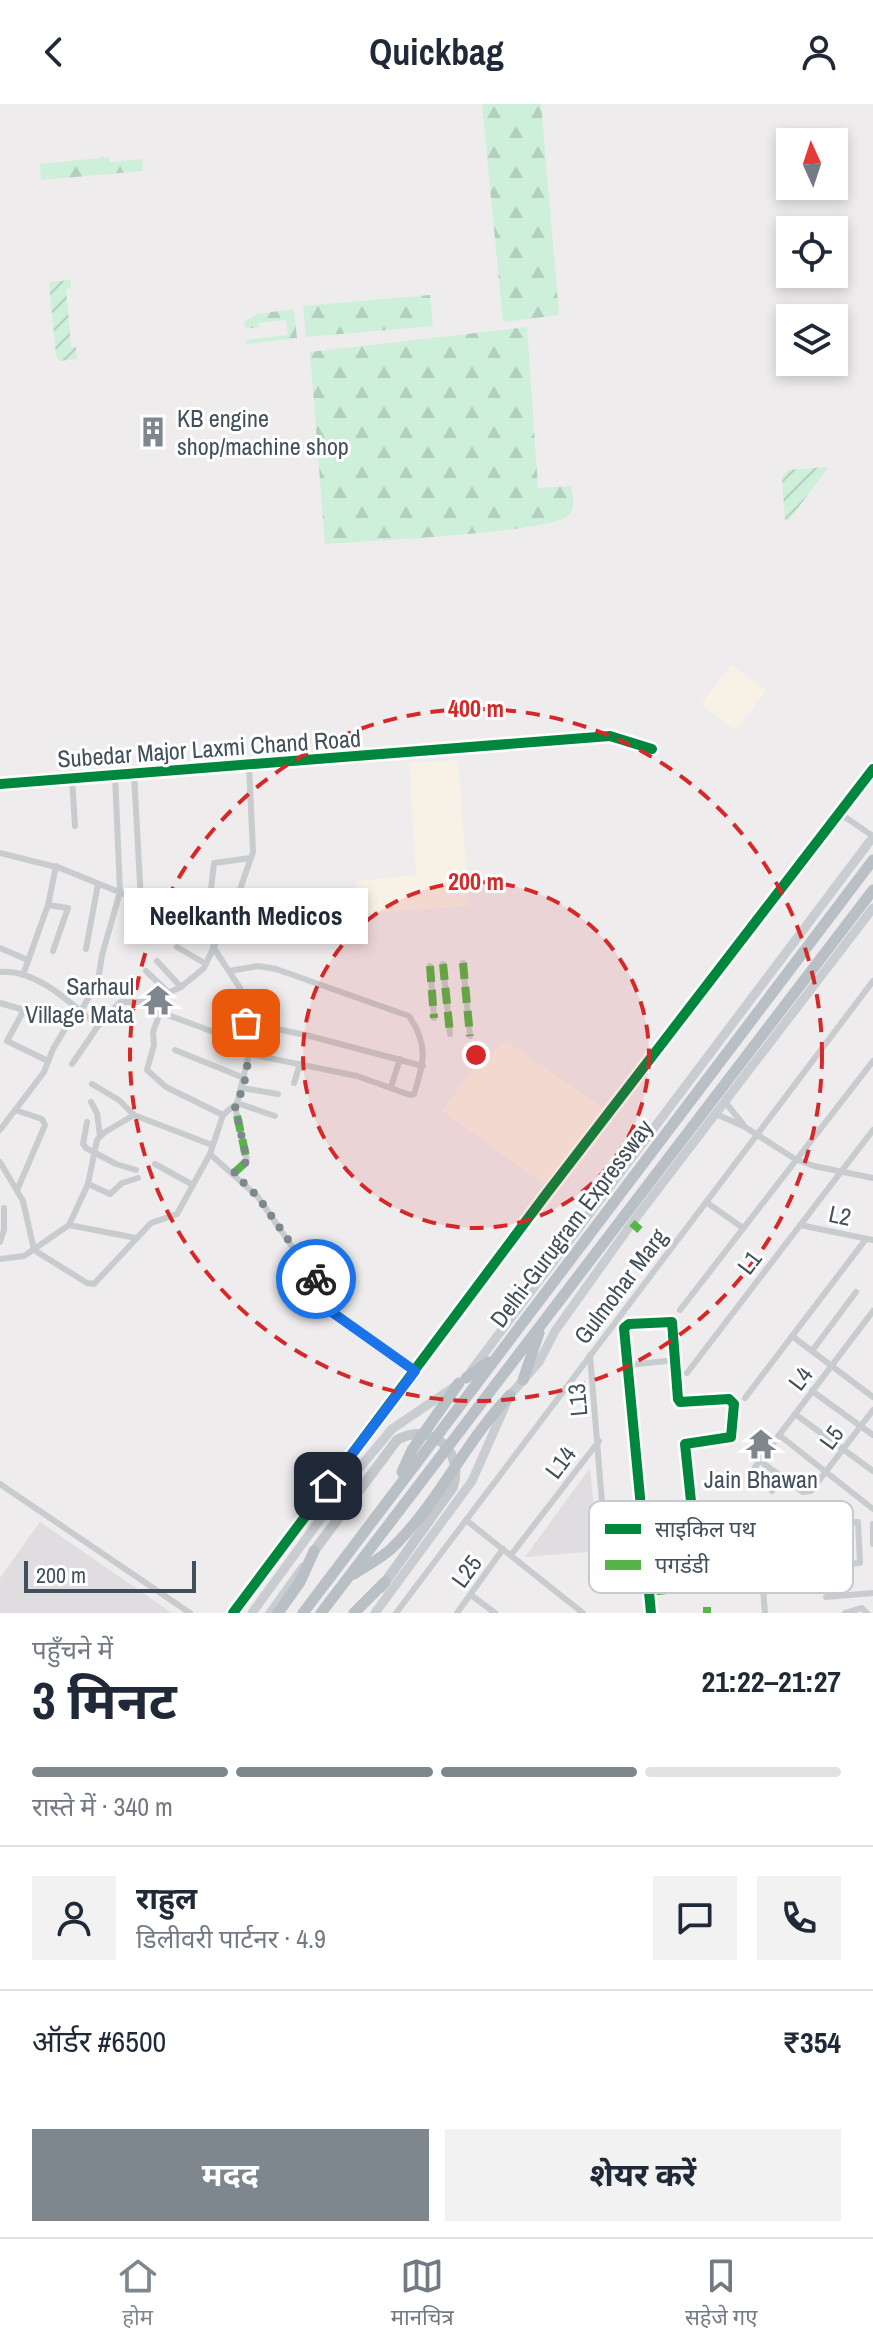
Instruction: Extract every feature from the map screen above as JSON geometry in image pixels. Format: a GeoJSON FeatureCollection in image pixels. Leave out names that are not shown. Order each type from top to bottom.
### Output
{"type":"FeatureCollection","features":[{"type":"Feature","properties":{"kind":"highway","name":"Delhi-Gurugram Expressway"},"geometry":{"type":"LineString","coordinates":[[303,1613],[873,860]]}},
{"type":"Feature","properties":{"kind":"highway","name":"Delhi-Gurugram Expressway"},"geometry":{"type":"LineString","coordinates":[[321,1613],[873,890]]}},
{"type":"Feature","properties":{"kind":"highway"},"geometry":{"type":"LineString","coordinates":[[523,1380],[543,1322]]}},
{"type":"Feature","properties":{"kind":"highway"},"geometry":{"type":"LineString","coordinates":[[394,1491],[412,1450],[462,1381],[501,1352]]}},
{"type":"Feature","properties":{"kind":"highway"},"geometry":{"type":"LineString","coordinates":[[345,1580],[388,1552],[414,1524],[478,1433],[510,1395]]}},
{"type":"Feature","properties":{"kind":"highway"},"geometry":{"type":"LineString","coordinates":[[278,1613],[300,1582],[314,1551]]}},
{"type":"Feature","properties":{"kind":"highway"},"geometry":{"type":"LineString","coordinates":[[354,1613],[385,1582]]}},
{"type":"Feature","properties":{"kind":"main road"},"geometry":{"type":"LineString","coordinates":[[252,1613],[346,1484],[392,1429],[462,1381],[873,836]]}},
{"type":"Feature","properties":{"kind":"main road"},"geometry":{"type":"LineString","coordinates":[[375,1613],[472,1481],[510,1395],[539,1362],[555,1331],[632,1223],[873,908]]}},
{"type":"Feature","properties":{"kind":"main road"},"geometry":{"type":"LineString","coordinates":[[270,1613],[397,1440],[407,1434],[424,1433],[441,1440],[451,1451],[457,1475],[453,1487],[362,1613]]}},
{"type":"Feature","properties":{"kind":"street","name":"Subedar Major Laxmi Chand Road"},"geometry":{"type":"LineString","coordinates":[[0,784],[610,736],[652,749]]}},
{"type":"Feature","properties":{"kind":"street"},"geometry":{"type":"LineString","coordinates":[[72,1064],[98,1026],[120,1002],[148,1002],[181,987],[206,964],[251,858],[249,765]]}},
{"type":"Feature","properties":{"kind":"street"},"geometry":{"type":"LineString","coordinates":[[233,1613],[547,1193],[873,769]]}},
{"type":"Feature","properties":{"kind":"street"},"geometry":{"type":"LineString","coordinates":[[134,774],[141,901]]}},
{"type":"Feature","properties":{"kind":"street"},"geometry":{"type":"LineString","coordinates":[[0,1130],[44,1072],[98,981],[120,892],[115,775]]}},
{"type":"Feature","properties":{"kind":"street"},"geometry":{"type":"LineString","coordinates":[[72,778],[75,826]]}},
{"type":"Feature","properties":{"kind":"street"},"geometry":{"type":"LineString","coordinates":[[839,813],[873,836]]}},
{"type":"Feature","properties":{"kind":"street"},"geometry":{"type":"LineString","coordinates":[[0,853],[56,866],[220,933]]}},
{"type":"Feature","properties":{"kind":"street"},"geometry":{"type":"LineString","coordinates":[[202,925],[214,863],[251,858]]}},
{"type":"Feature","properties":{"kind":"street"},"geometry":{"type":"LineString","coordinates":[[23,975],[48,905],[56,866]]}},
{"type":"Feature","properties":{"kind":"street"},"geometry":{"type":"LineString","coordinates":[[86,949],[98,884]]}},
{"type":"Feature","properties":{"kind":"street"},"geometry":{"type":"LineString","coordinates":[[48,905],[68,908],[53,951]]}},
{"type":"Feature","properties":{"kind":"street"},"geometry":{"type":"LineString","coordinates":[[177,947],[206,964]]}},
{"type":"Feature","properties":{"kind":"street"},"geometry":{"type":"LineString","coordinates":[[0,1162],[18,1188],[34,1250],[87,1283],[94,1284],[155,1221],[177,1214],[210,1154],[223,1115],[236,1104],[249,1054],[240,988],[213,947]]}},
{"type":"Feature","properties":{"kind":"street"},"geometry":{"type":"LineString","coordinates":[[0,948],[28,960]]}},
{"type":"Feature","properties":{"kind":"street"},"geometry":{"type":"LineString","coordinates":[[157,961],[181,987]]}},
{"type":"Feature","properties":{"kind":"street"},"geometry":{"type":"LineString","coordinates":[[463,963],[470,1036]]}},
{"type":"Feature","properties":{"kind":"street"},"geometry":{"type":"LineString","coordinates":[[443,964],[450,1034]]}},
{"type":"Feature","properties":{"kind":"street"},"geometry":{"type":"LineString","coordinates":[[229,971],[258,966],[276,969],[409,1016],[423,1042],[423,1066],[414,1094],[357,1076],[249,1054]]}},
{"type":"Feature","properties":{"kind":"street"},"geometry":{"type":"LineString","coordinates":[[430,966],[434,1018]]}},
{"type":"Feature","properties":{"kind":"street"},"geometry":{"type":"LineString","coordinates":[[146,971],[168,992]]}},
{"type":"Feature","properties":{"kind":"street"},"geometry":{"type":"LineString","coordinates":[[0,972],[23,975],[79,1010],[98,1026]]}},
{"type":"Feature","properties":{"kind":"street","name":"Gulmohar Marg"},"geometry":{"type":"LineString","coordinates":[[396,1613],[873,981]]}},
{"type":"Feature","properties":{"kind":"street"},"geometry":{"type":"LineString","coordinates":[[865,991],[873,996]]}},
{"type":"Feature","properties":{"kind":"street"},"geometry":{"type":"LineString","coordinates":[[148,1002],[172,1017],[249,1045]]}},
{"type":"Feature","properties":{"kind":"street"},"geometry":{"type":"LineString","coordinates":[[0,1003],[24,1010],[7,1041],[48,1061]]}},
{"type":"Feature","properties":{"kind":"street"},"geometry":{"type":"LineString","coordinates":[[161,1010],[153,1032],[154,1045],[147,1070],[166,1087],[223,1115]]}},
{"type":"Feature","properties":{"kind":"street"},"geometry":{"type":"LineString","coordinates":[[246,1023],[423,1066]]}},
{"type":"Feature","properties":{"kind":"street"},"geometry":{"type":"LineString","coordinates":[[175,1050],[244,1078]]}},
{"type":"Feature","properties":{"kind":"street"},"geometry":{"type":"LineString","coordinates":[[391,1087],[400,1059]]}},
{"type":"Feature","properties":{"kind":"street"},"geometry":{"type":"LineString","coordinates":[[680,1310],[873,1061]]}},
{"type":"Feature","properties":{"kind":"street"},"geometry":{"type":"LineString","coordinates":[[294,1083],[300,1064]]}},
{"type":"Feature","properties":{"kind":"street"},"geometry":{"type":"LineString","coordinates":[[92,1084],[119,1100],[134,1115],[212,1145]]}},
{"type":"Feature","properties":{"kind":"street"},"geometry":{"type":"LineString","coordinates":[[242,1088],[278,1094]]}},
{"type":"Feature","properties":{"kind":"street"},"geometry":{"type":"LineString","coordinates":[[0,1259],[14,1259],[34,1250],[69,1225],[88,1184],[93,1153],[100,1136],[97,1113],[91,1102]]}},
{"type":"Feature","properties":{"kind":"street"},"geometry":{"type":"LineString","coordinates":[[725,1102],[745,1127]]}},
{"type":"Feature","properties":{"kind":"street"},"geometry":{"type":"LineString","coordinates":[[236,1104],[275,1116]]}},
{"type":"Feature","properties":{"kind":"street"},"geometry":{"type":"LineString","coordinates":[[234,1173],[247,1161],[236,1104]]}},
{"type":"Feature","properties":{"kind":"street"},"geometry":{"type":"LineString","coordinates":[[15,1110],[42,1119],[45,1125],[18,1188]]}},
{"type":"Feature","properties":{"kind":"street"},"geometry":{"type":"LineString","coordinates":[[716,1114],[758,1134],[795,1159],[873,1178]]}},
{"type":"Feature","properties":{"kind":"street"},"geometry":{"type":"LineString","coordinates":[[100,1136],[134,1115]]}},
{"type":"Feature","properties":{"kind":"street"},"geometry":{"type":"LineString","coordinates":[[87,1122],[83,1145],[116,1164],[136,1170]]}},
{"type":"Feature","properties":{"kind":"street","name":"L1"},"geometry":{"type":"LineString","coordinates":[[687,1373],[873,1130]]}},
{"type":"Feature","properties":{"kind":"street"},"geometry":{"type":"LineString","coordinates":[[210,1154],[258,1197],[323,1287],[319,1303],[415,1371]]}},
{"type":"Feature","properties":{"kind":"street"},"geometry":{"type":"LineString","coordinates":[[155,1164],[193,1185]]}},
{"type":"Feature","properties":{"kind":"street"},"geometry":{"type":"LineString","coordinates":[[88,1184],[110,1194],[118,1185],[138,1178]]}},
{"type":"Feature","properties":{"kind":"street"},"geometry":{"type":"LineString","coordinates":[[706,1202],[743,1228]]}},
{"type":"Feature","properties":{"kind":"street"},"geometry":{"type":"LineString","coordinates":[[0,1242],[4,1230],[4,1208]]}},
{"type":"Feature","properties":{"kind":"street"},"geometry":{"type":"LineString","coordinates":[[69,1225],[136,1239]]}},
{"type":"Feature","properties":{"kind":"street","name":"L2"},"geometry":{"type":"LineString","coordinates":[[800,1225],[870,1240]]}},
{"type":"Feature","properties":{"kind":"street"},"geometry":{"type":"LineString","coordinates":[[745,1398],[870,1240]]}},
{"type":"Feature","properties":{"kind":"street"},"geometry":{"type":"LineString","coordinates":[[310,1248],[315,1269],[310,1273]]}},
{"type":"Feature","properties":{"kind":"street"},"geometry":{"type":"LineString","coordinates":[[812,1351],[856,1292]]}},
{"type":"Feature","properties":{"kind":"street","name":"L4"},"geometry":{"type":"LineString","coordinates":[[782,1476],[758,1464],[873,1311]]}},
{"type":"Feature","properties":{"kind":"street"},"geometry":{"type":"LineString","coordinates":[[641,1501],[626,1326],[669,1320],[673,1325],[680,1402],[729,1399],[734,1404],[731,1437],[685,1444],[691,1501]]}},
{"type":"Feature","properties":{"kind":"street"},"geometry":{"type":"LineString","coordinates":[[792,1336],[873,1397]]}},
{"type":"Feature","properties":{"kind":"street","name":"L13"},"geometry":{"type":"LineString","coordinates":[[590,1355],[599,1441]]}},
{"type":"Feature","properties":{"kind":"street"},"geometry":{"type":"LineString","coordinates":[[629,1365],[675,1360]]}},
{"type":"Feature","properties":{"kind":"street"},"geometry":{"type":"LineString","coordinates":[[812,1391],[873,1435]]}},
{"type":"Feature","properties":{"kind":"street","name":"L5"},"geometry":{"type":"LineString","coordinates":[[782,1476],[803,1492],[811,1491],[873,1410]]}},
{"type":"Feature","properties":{"kind":"street"},"geometry":{"type":"LineString","coordinates":[[795,1414],[873,1471]]}},
{"type":"Feature","properties":{"kind":"street"},"geometry":{"type":"LineString","coordinates":[[779,1435],[873,1509]]}},
{"type":"Feature","properties":{"kind":"street","name":"L14"},"geometry":{"type":"LineString","coordinates":[[599,1441],[603,1501]]}},
{"type":"Feature","properties":{"kind":"street","name":"L14"},"geometry":{"type":"LineString","coordinates":[[511,1555],[599,1441]]}},
{"type":"Feature","properties":{"kind":"street"},"geometry":{"type":"LineString","coordinates":[[772,1491],[782,1476]]}},
{"type":"Feature","properties":{"kind":"street"},"geometry":{"type":"LineString","coordinates":[[0,1484],[190,1613]]}},
{"type":"Feature","properties":{"kind":"street"},"geometry":{"type":"LineString","coordinates":[[466,1520],[583,1613]]}},
{"type":"Feature","properties":{"kind":"street"},"geometry":{"type":"LineString","coordinates":[[853,1520],[860,1526],[862,1560],[853,1565]]}},
{"type":"Feature","properties":{"kind":"street"},"geometry":{"type":"LineString","coordinates":[[873,1524],[873,1544]]}},
{"type":"Feature","properties":{"kind":"street","name":"L25"},"geometry":{"type":"LineString","coordinates":[[457,1613],[503,1549]]}},
{"type":"Feature","properties":{"kind":"street"},"geometry":{"type":"LineString","coordinates":[[649,1593],[651,1613]]}},
{"type":"Feature","properties":{"kind":"street"},"geometry":{"type":"LineString","coordinates":[[763,1593],[765,1613]]}},
{"type":"Feature","properties":{"kind":"street"},"geometry":{"type":"LineString","coordinates":[[826,1597],[873,1593]]}},
{"type":"Feature","properties":{"kind":"street"},"geometry":{"type":"LineString","coordinates":[[471,1595],[495,1613]]}},
{"type":"Feature","properties":{"kind":"street"},"geometry":{"type":"LineString","coordinates":[[843,1596],[845,1613],[862,1608],[867,1613]]}},
{"type":"Feature","properties":{"kind":"shaded area"},"geometry":{"type":"Polygon","coordinates":[[[731,665],[766,690],[736,731],[701,704],[731,665]]]}},
{"type":"Feature","properties":{"kind":"shaded area"},"geometry":{"type":"Polygon","coordinates":[[[458,760],[469,906],[358,914],[356,881],[416,875],[409,763],[458,760]]]}},
{"type":"Feature","properties":{"kind":"shaded area"},"geometry":{"type":"Polygon","coordinates":[[[506,1041],[606,1110],[548,1187],[442,1111],[470,1072],[484,1065],[506,1041]]]}},
{"type":"Feature","properties":{"kind":"shaded area"},"geometry":{"type":"Polygon","coordinates":[[[590,1468],[593,1501],[589,1501],[589,1552],[525,1557],[590,1468]]]}},
{"type":"Feature","properties":{"kind":"shaded area"},"geometry":{"type":"Polygon","coordinates":[[[40,1522],[172,1613],[0,1613],[0,1578],[40,1522]]]}},
{"type":"Feature","properties":{"kind":"green space"},"geometry":{"type":"Polygon","coordinates":[[[482,104],[541,104],[559,315],[503,322],[482,104]]]}},
{"type":"Feature","properties":{"kind":"green space"},"geometry":{"type":"Polygon","coordinates":[[[109,157],[110,162],[142,159],[143,171],[41,180],[40,164],[109,157]]]}},
{"type":"Feature","properties":{"kind":"green space"},"geometry":{"type":"Polygon","coordinates":[[[71,280],[71,288],[66,289],[71,347],[76,347],[77,359],[60,361],[56,355],[49,282],[71,280]]]}},
{"type":"Feature","properties":{"kind":"green space"},"geometry":{"type":"Polygon","coordinates":[[[430,295],[433,326],[306,337],[303,306],[430,295]]]}},
{"type":"Feature","properties":{"kind":"green space"},"geometry":{"type":"Polygon","coordinates":[[[294,309],[297,338],[247,344],[246,340],[288,335],[286,320],[259,323],[259,327],[245,329],[244,322],[258,314],[294,309]]]}},
{"type":"Feature","properties":{"kind":"green space"},"geometry":{"type":"Polygon","coordinates":[[[527,327],[538,488],[571,486],[573,505],[569,515],[529,527],[325,544],[310,352],[527,327]]]}},
{"type":"Feature","properties":{"kind":"green space"},"geometry":{"type":"Polygon","coordinates":[[[826,467],[788,521],[785,520],[782,477],[788,470],[826,467]]]}},
{"type":"Feature","properties":{"kind":"marked path"},"geometry":{"type":"LineString","coordinates":[[463,963],[470,1036]]}},
{"type":"Feature","properties":{"kind":"marked path"},"geometry":{"type":"LineString","coordinates":[[443,964],[450,1034]]}},
{"type":"Feature","properties":{"kind":"marked path"},"geometry":{"type":"LineString","coordinates":[[430,966],[434,1018]]}},
{"type":"Feature","properties":{"kind":"marked path"},"geometry":{"type":"LineString","coordinates":[[234,1173],[247,1161],[235,1106]]}},
{"type":"Feature","properties":{"kind":"marked path"},"geometry":{"type":"LineString","coordinates":[[587,1201],[594,1206]]}},
{"type":"Feature","properties":{"kind":"marked path"},"geometry":{"type":"LineString","coordinates":[[632,1223],[640,1230]]}},
{"type":"Feature","properties":{"kind":"marked path"},"geometry":{"type":"LineString","coordinates":[[707,1607],[707,1613]]}},
{"type":"Feature","properties":{"kind":"cycle path"},"geometry":{"type":"LineString","coordinates":[[0,784],[610,736],[652,749]]}},
{"type":"Feature","properties":{"kind":"cycle path"},"geometry":{"type":"LineString","coordinates":[[233,1613],[547,1193],[873,769]]}},
{"type":"Feature","properties":{"kind":"cycle path"},"geometry":{"type":"LineString","coordinates":[[640,1501],[624,1328],[629,1324],[672,1322],[680,1402],[729,1399],[734,1404],[731,1437],[685,1444],[691,1501]]}},
{"type":"Feature","properties":{"kind":"cycle path"},"geometry":{"type":"LineString","coordinates":[[649,1593],[651,1613]]}},
{"type":"Feature","properties":{"kind":"way so far"},"geometry":{"type":"LineString","coordinates":[[246,1023],[249,1054],[235,1106],[247,1163],[234,1173],[258,1197],[316,1279]]}},
{"type":"Feature","properties":{"kind":"place","name":"KB engine shop/machine shop"},"geometry":{"type":"Point","coordinates":[153,432]}},
{"type":"Feature","properties":{"kind":"place","name":"Sarhaul Village Mata"},"geometry":{"type":"Point","coordinates":[158,1000]}},
{"type":"Feature","properties":{"kind":"place","name":"Neelkanth Medicos"},"geometry":{"type":"Point","coordinates":[246,1023]}},
{"type":"Feature","properties":{"kind":"place","name":"Jain Bhawan"},"geometry":{"type":"Point","coordinates":[761,1444]}},
{"type":"Feature","properties":{"kind":"route"},"geometry":{"type":"LineString","coordinates":[[316,1279],[324,1290],[319,1303],[415,1371],[328,1486]]}}]}
